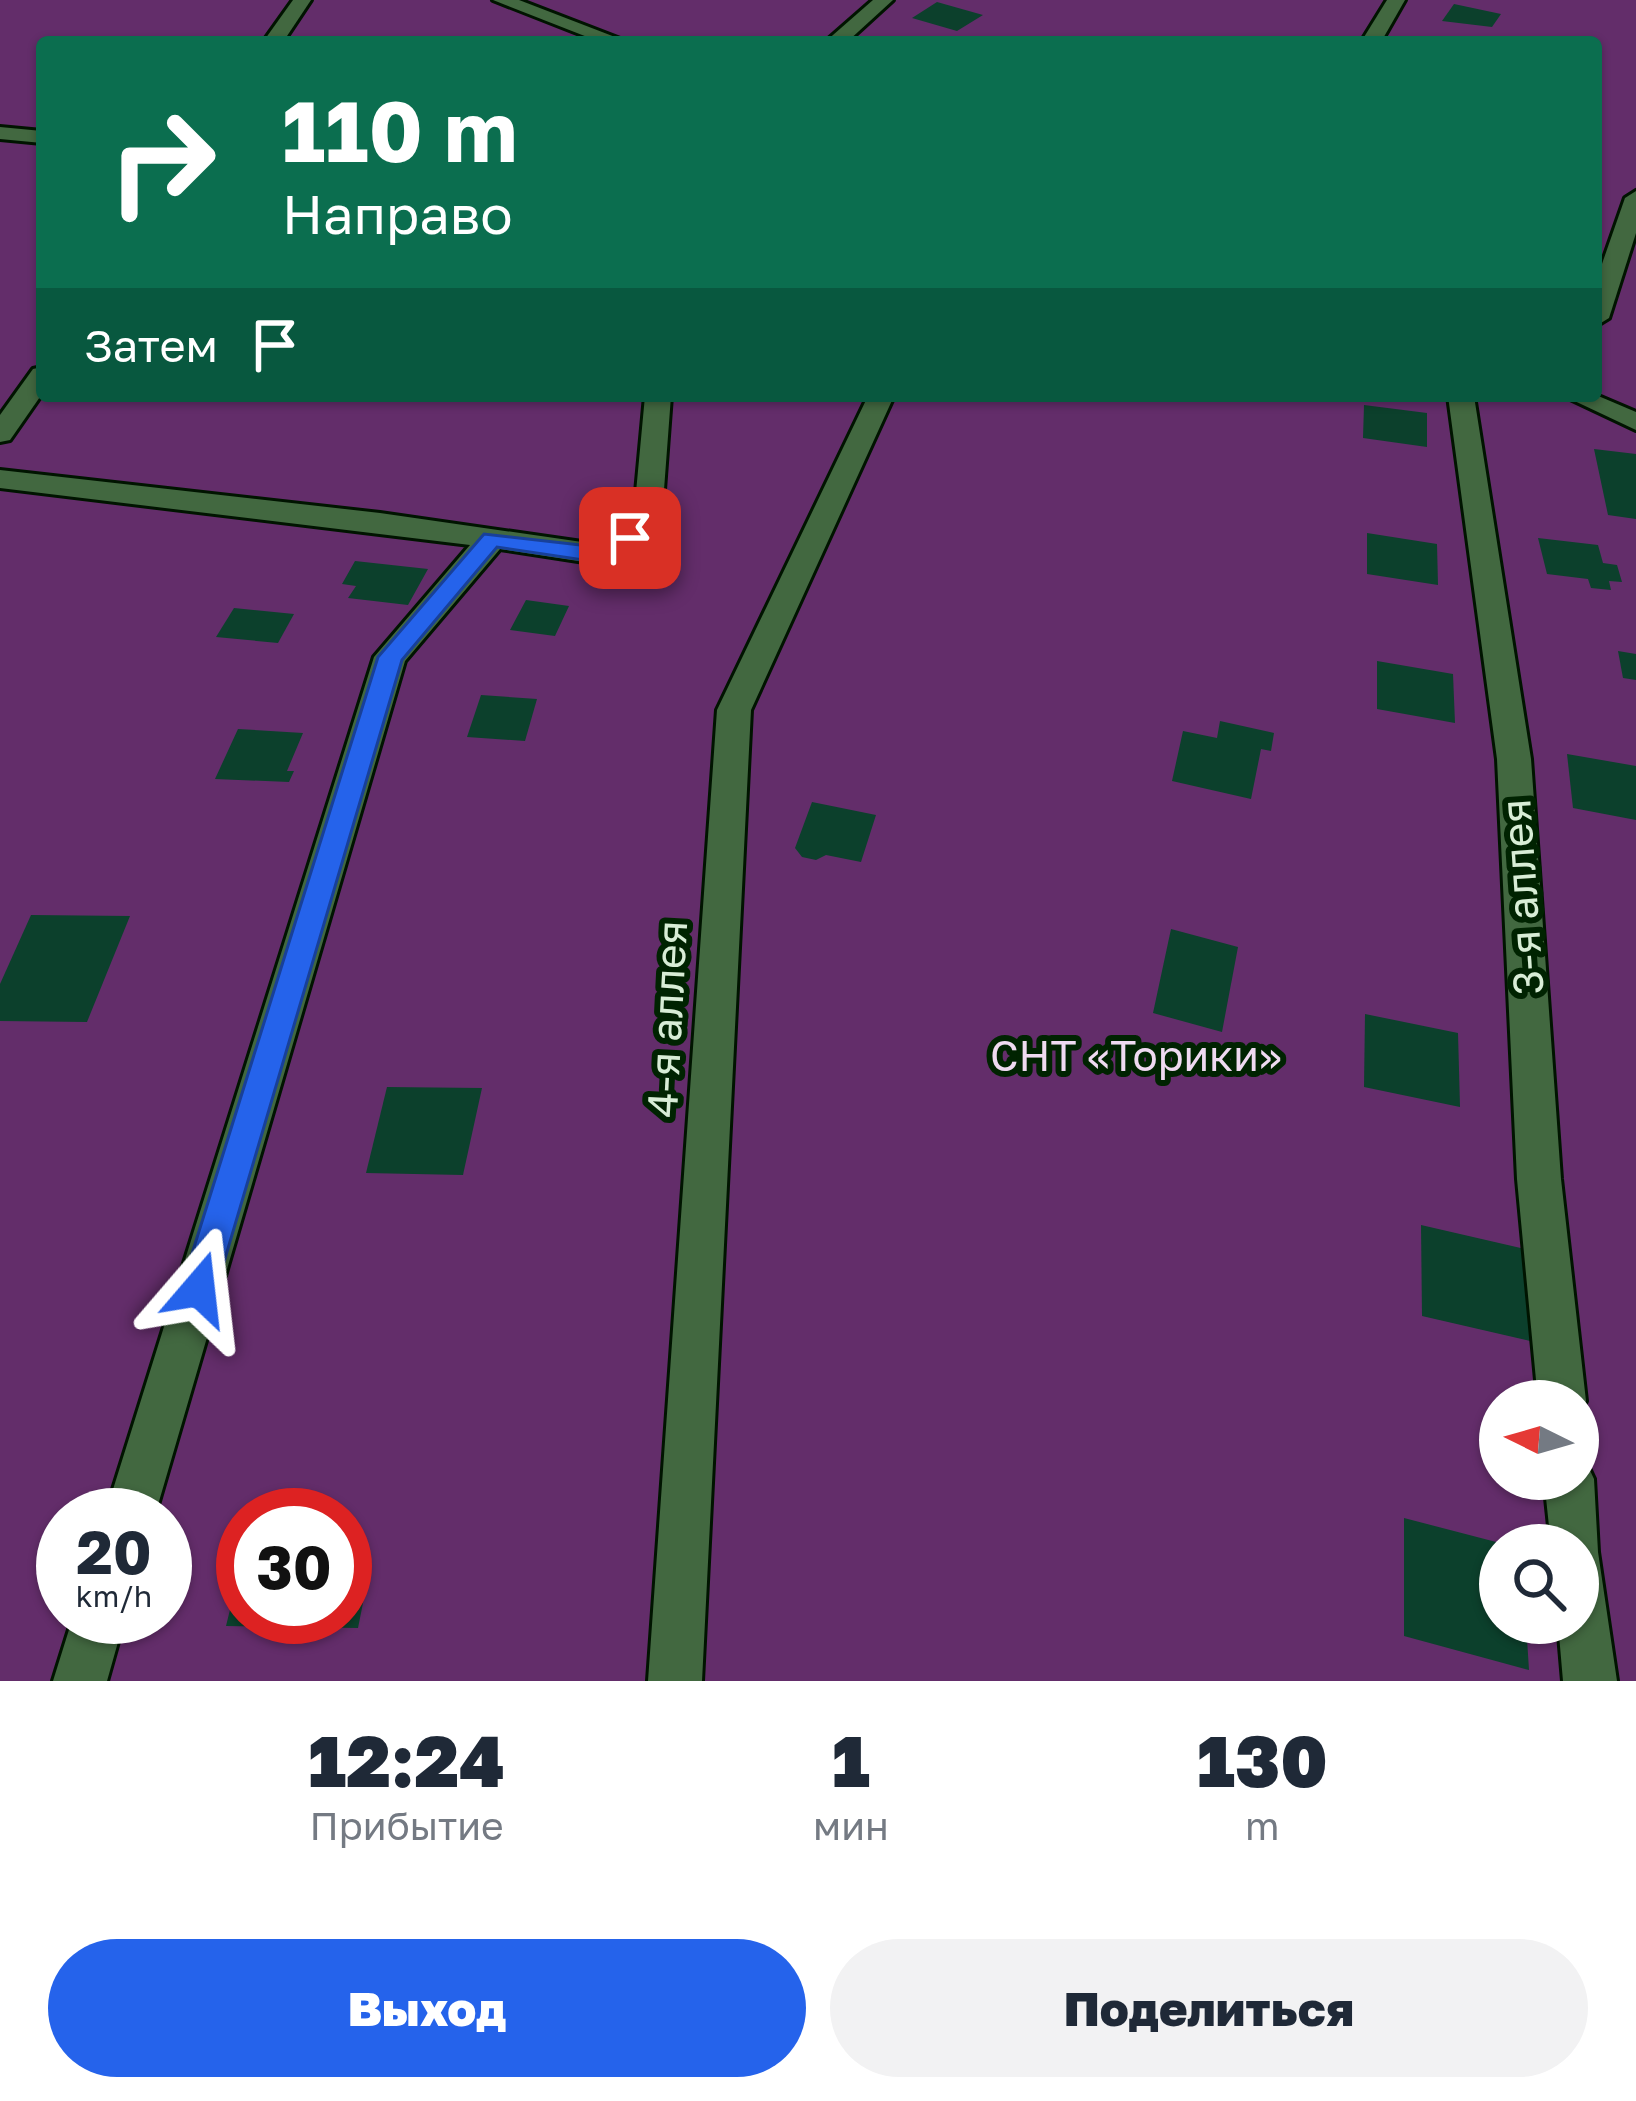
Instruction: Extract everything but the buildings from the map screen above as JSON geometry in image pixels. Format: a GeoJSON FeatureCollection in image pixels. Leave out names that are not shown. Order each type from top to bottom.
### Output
{"type":"FeatureCollection","features":[{"type":"Feature","properties":{"kind":"street"},"geometry":{"type":"LineString","coordinates":[[278,36],[302,0]]}},
{"type":"Feature","properties":{"kind":"street"},"geometry":{"type":"LineString","coordinates":[[502,0],[601,36]]}},
{"type":"Feature","properties":{"kind":"street"},"geometry":{"type":"LineString","coordinates":[[842,36],[884,0]]}},
{"type":"Feature","properties":{"kind":"street"},"geometry":{"type":"LineString","coordinates":[[1375,36],[1396,0]]}},
{"type":"Feature","properties":{"kind":"street"},"geometry":{"type":"LineString","coordinates":[[0,133],[36,136]]}},
{"type":"Feature","properties":{"kind":"street"},"geometry":{"type":"LineString","coordinates":[[1602,300],[1636,198]]}},
{"type":"Feature","properties":{"kind":"street"},"geometry":{"type":"LineString","coordinates":[[0,434],[36,383]]}},
{"type":"Feature","properties":{"kind":"street"},"geometry":{"type":"LineString","coordinates":[[0,478],[590,554],[630,538],[650,503],[658,402]]}},
{"type":"Feature","properties":{"kind":"street","name":"4-я аллея"},"geometry":{"type":"LineString","coordinates":[[675,1681],[734,710],[878,402]]}},
{"type":"Feature","properties":{"kind":"street","name":"3-я аллея"},"geometry":{"type":"LineString","coordinates":[[1462,402],[1514,759],[1539,1179],[1560,1380]]}},
{"type":"Feature","properties":{"kind":"street"},"geometry":{"type":"LineString","coordinates":[[1591,402],[1636,422]]}},
{"type":"Feature","properties":{"kind":"street"},"geometry":{"type":"LineString","coordinates":[[138,1488],[390,657],[492,539]]}},
{"type":"Feature","properties":{"kind":"street"},"geometry":{"type":"LineString","coordinates":[[80,1681],[91,1644]]}},
{"type":"Feature","properties":{"kind":"street"},"geometry":{"type":"LineString","coordinates":[[1586,1644],[1590,1681]]}},
{"type":"Feature","properties":{"kind":"green space","name":"СНТ «Торики»"},"geometry":{"type":"Polygon","coordinates":[[[0,0],[1636,0],[1636,1681],[0,1681],[0,0]]]}},
{"type":"Feature","properties":{"kind":"route"},"geometry":{"type":"LineString","coordinates":[[199,1289],[390,657],[492,539],[590,554],[630,538]]}}]}
